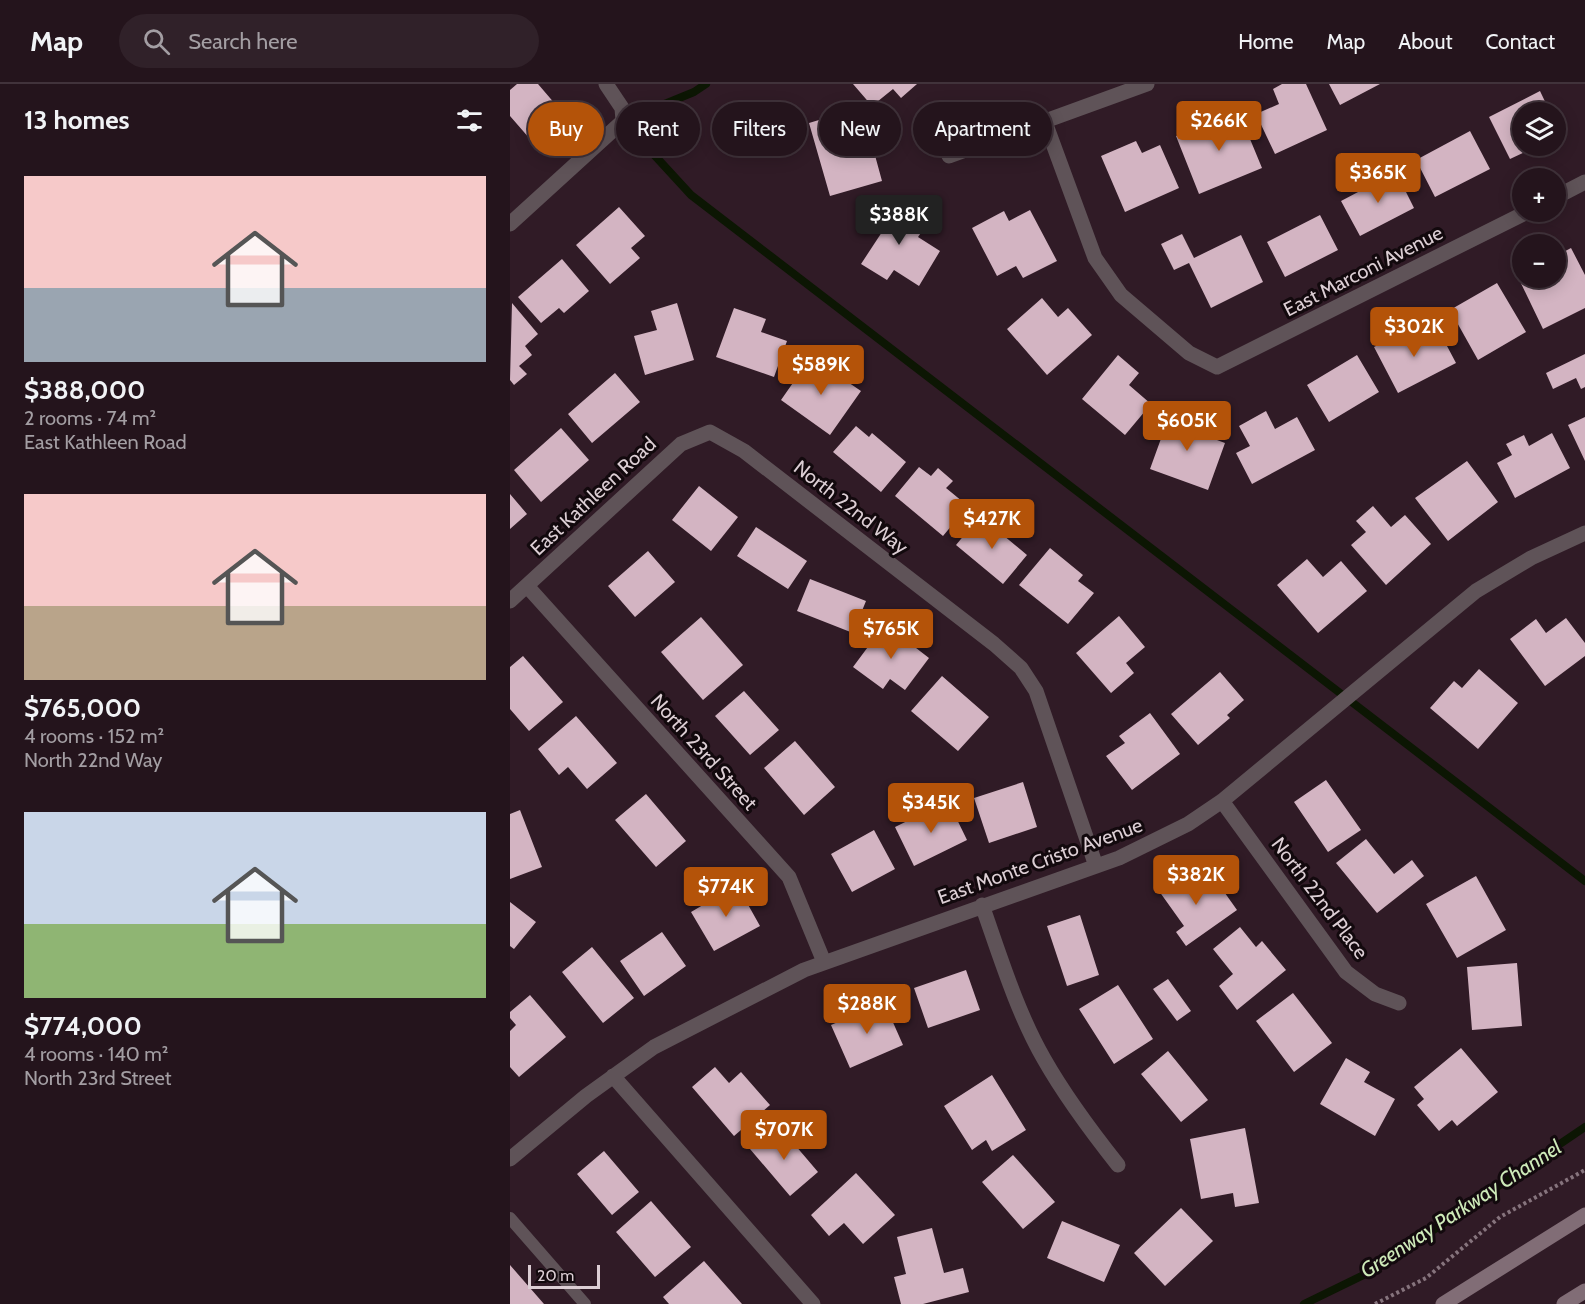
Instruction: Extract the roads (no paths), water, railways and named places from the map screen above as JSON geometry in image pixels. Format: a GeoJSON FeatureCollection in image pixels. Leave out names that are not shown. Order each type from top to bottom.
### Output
{"type":"FeatureCollection","features":[{"type":"Feature","properties":{"kind":"main road"},"geometry":{"type":"LineString","coordinates":[[1443,1304],[1585,1215]]}},
{"type":"Feature","properties":{"kind":"main road"},"geometry":{"type":"LineString","coordinates":[[1564,1304],[1585,1291]]}},
{"type":"Feature","properties":{"kind":"street"},"geometry":{"type":"LineString","coordinates":[[510,224],[623,121],[622,108],[606,84]]}},
{"type":"Feature","properties":{"kind":"street"},"geometry":{"type":"LineString","coordinates":[[1052,119],[1147,84]]}},
{"type":"Feature","properties":{"kind":"street","name":"East Marconi Avenue"},"geometry":{"type":"LineString","coordinates":[[1052,141],[1095,258],[1121,295],[1189,353],[1217,366],[1512,219]]}},
{"type":"Feature","properties":{"kind":"street"},"geometry":{"type":"LineString","coordinates":[[1566,192],[1585,182]]}},
{"type":"Feature","properties":{"kind":"street","name":"East Kathleen Road"},"geometry":{"type":"LineString","coordinates":[[510,601],[681,444],[710,432]]}},
{"type":"Feature","properties":{"kind":"street","name":"North 22nd Way"},"geometry":{"type":"LineString","coordinates":[[710,432],[744,451],[994,644],[1021,668],[1036,691],[1096,866]]}},
{"type":"Feature","properties":{"kind":"street","name":"East Monte Cristo Avenue"},"geometry":{"type":"LineString","coordinates":[[510,1159],[612,1076],[654,1047],[824,962],[1096,866],[1154,842],[1222,801],[1476,591],[1531,558],[1585,533]]}},
{"type":"Feature","properties":{"kind":"street","name":"North 23rd Street"},"geometry":{"type":"LineString","coordinates":[[527,586],[789,877],[824,962]]}},
{"type":"Feature","properties":{"kind":"street","name":"North 22nd Place"},"geometry":{"type":"LineString","coordinates":[[1222,801],[1346,972],[1375,994],[1399,1003]]}},
{"type":"Feature","properties":{"kind":"street"},"geometry":{"type":"LineString","coordinates":[[982,905],[1025,1020],[1043,1058],[1087,1126],[1118,1165]]}},
{"type":"Feature","properties":{"kind":"street"},"geometry":{"type":"LineString","coordinates":[[612,1076],[813,1304]]}},
{"type":"Feature","properties":{"kind":"lane"},"geometry":{"type":"LineString","coordinates":[[510,1218],[585,1304]]}},
{"type":"Feature","properties":{"kind":"waterway"},"geometry":{"type":"LineString","coordinates":[[706,84],[694,92],[623,121],[691,195],[1585,881]]}},
{"type":"Feature","properties":{"kind":"waterway","name":"Greenway Parkway Channel"},"geometry":{"type":"LineString","coordinates":[[1304,1304],[1376,1269],[1585,1127]]}}]}
